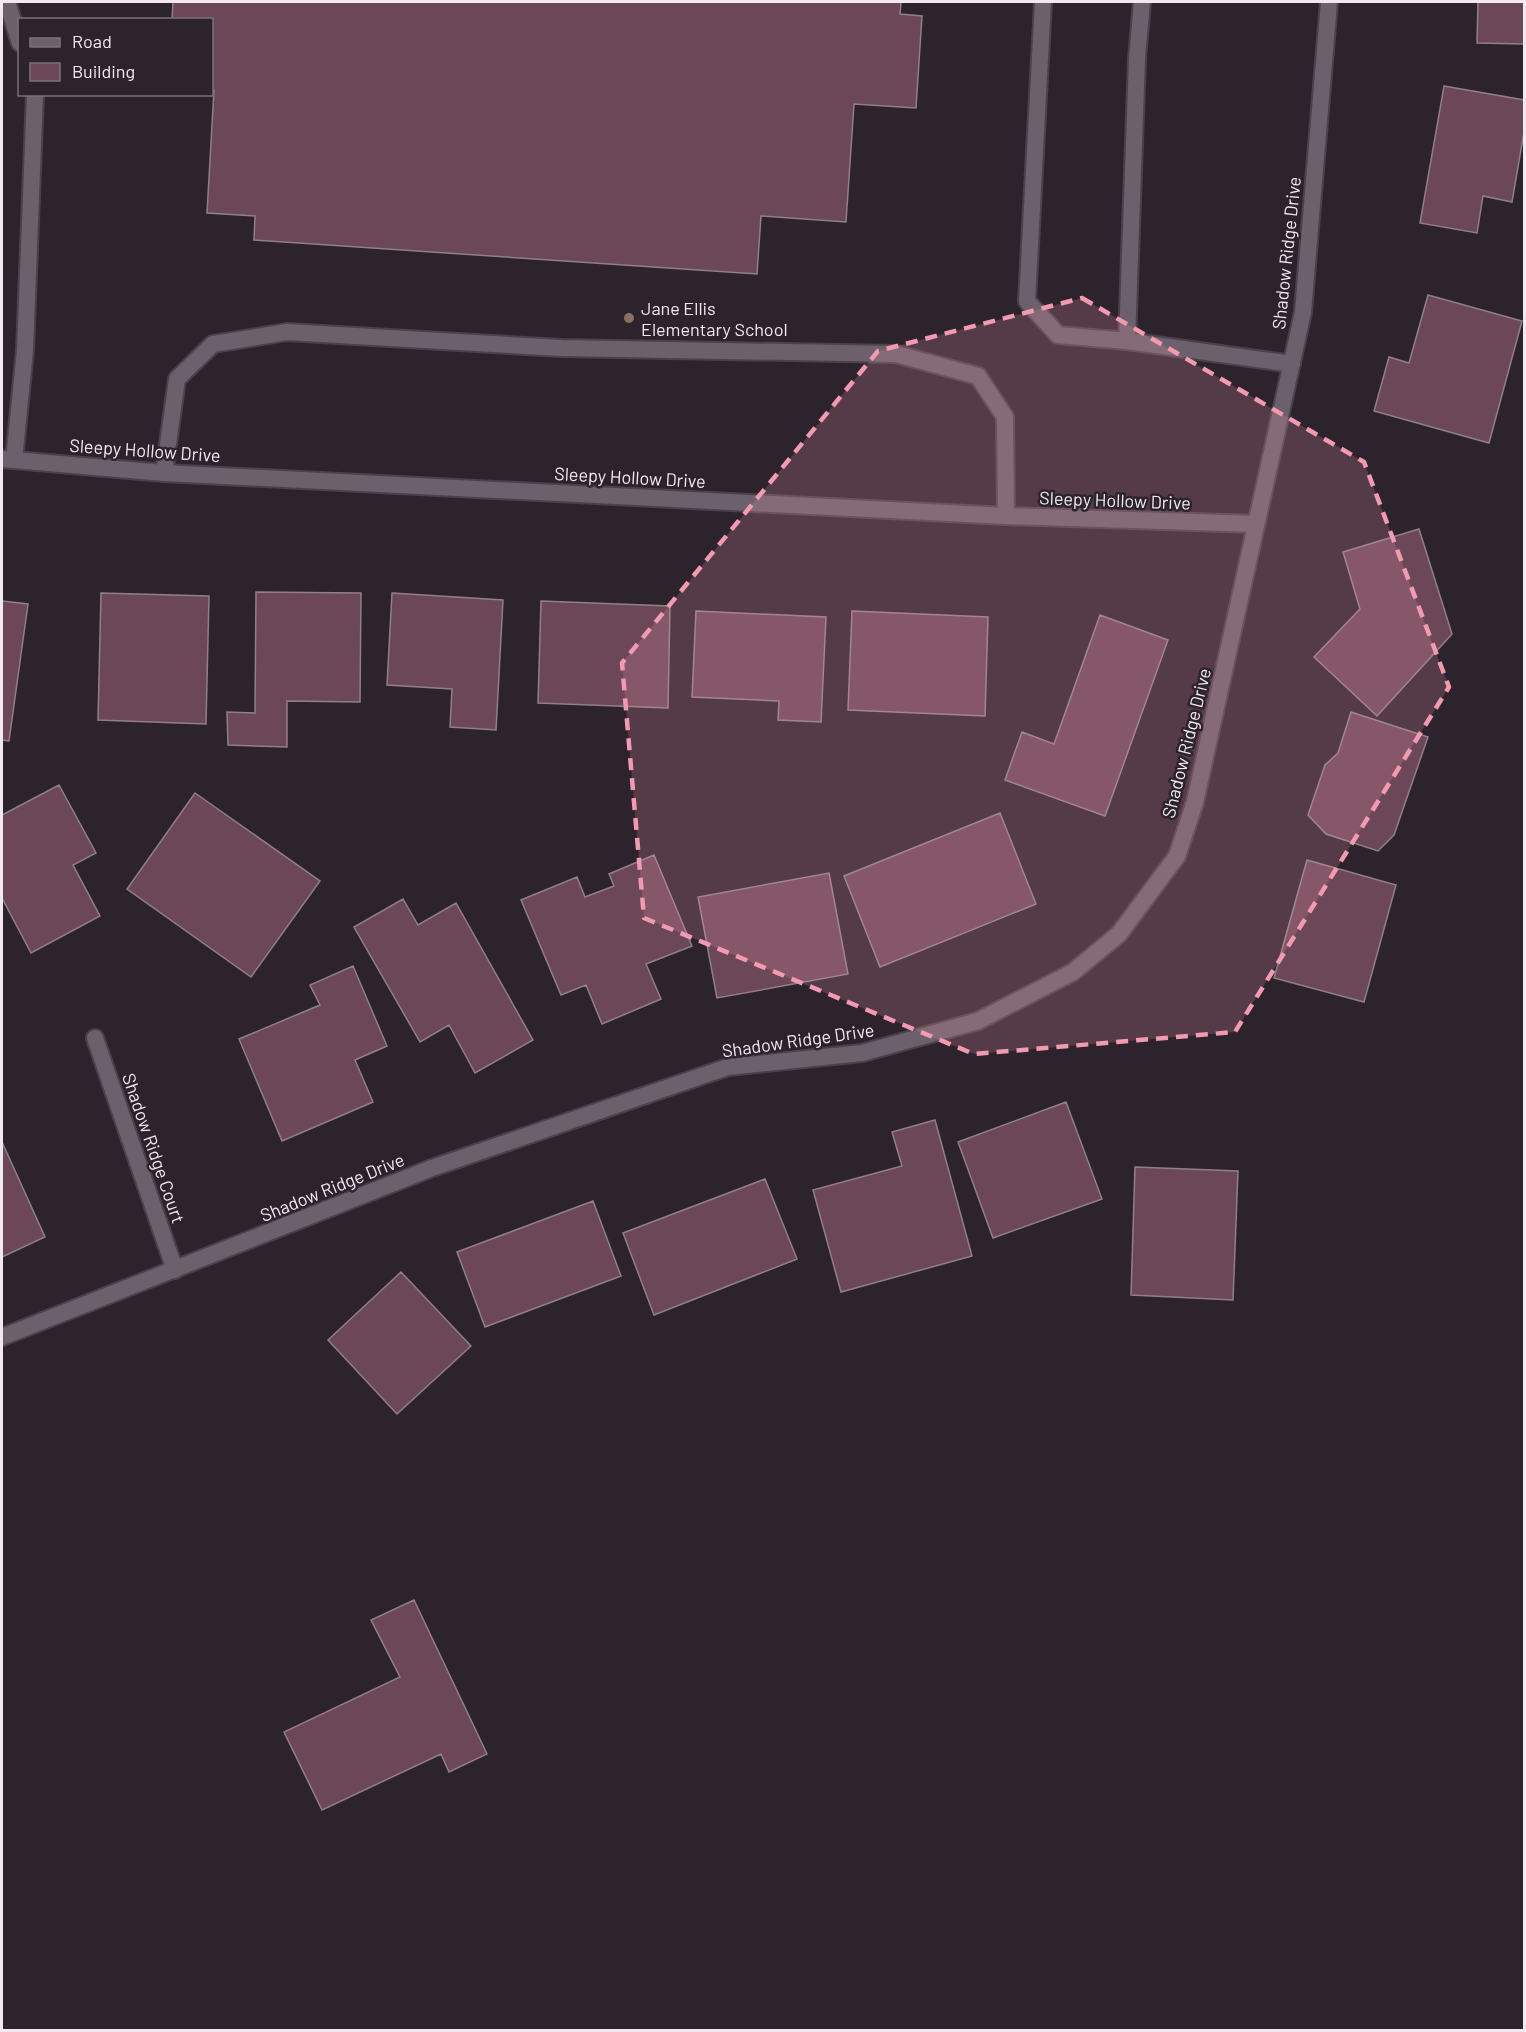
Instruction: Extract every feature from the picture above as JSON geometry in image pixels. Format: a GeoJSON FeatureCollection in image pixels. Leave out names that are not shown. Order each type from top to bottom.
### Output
{"type":"FeatureCollection","features":[{"type":"Feature","properties":{"kind":"street"},"geometry":{"type":"LineString","coordinates":[[7,2],[18,37]]}},
{"type":"Feature","properties":{"kind":"street"},"geometry":{"type":"LineString","coordinates":[[1043,2],[1027,301],[1058,335],[1127,341],[1292,364]]}},
{"type":"Feature","properties":{"kind":"street"},"geometry":{"type":"LineString","coordinates":[[1127,341],[1137,58],[1142,2]]}},
{"type":"Feature","properties":{"kind":"street","name":"Shadow Ridge Drive"},"geometry":{"type":"LineString","coordinates":[[2,1337],[432,1168],[728,1067],[862,1053],[978,1021],[1073,972],[1119,934],[1177,856],[1195,802],[1303,312],[1329,2]]}},
{"type":"Feature","properties":{"kind":"street"},"geometry":{"type":"LineString","coordinates":[[8,459],[25,350],[35,96]]}},
{"type":"Feature","properties":{"kind":"street"},"geometry":{"type":"LineString","coordinates":[[164,473],[177,379],[213,344],[286,332],[561,348],[896,354],[978,376],[1005,417],[1006,516]]}},
{"type":"Feature","properties":{"kind":"street","name":"Sleepy Hollow Drive"},"geometry":{"type":"LineString","coordinates":[[8,459],[164,473],[1006,516],[1256,524]]}},
{"type":"Feature","properties":{"kind":"street","name":"Shadow Ridge Court"},"geometry":{"type":"LineString","coordinates":[[95,1038],[175,1270]]}},
{"type":"Feature","properties":{"kind":"highlighted area"},"geometry":{"type":"Polygon","coordinates":[[[1082,298],[1364,462],[1449,687],[1235,1032],[974,1054],[644,918],[622,663],[878,351],[1082,298]]]}},
{"type":"Feature","properties":{"kind":"building"},"geometry":{"type":"Polygon","coordinates":[[[173,2],[901,2],[900,14],[922,16],[916,108],[854,104],[846,222],[761,216],[757,274],[254,240],[255,216],[207,213],[214,90],[213,18],[172,18],[173,2]]]}},
{"type":"Feature","properties":{"kind":"building"},"geometry":{"type":"Polygon","coordinates":[[[1478,2],[1524,2],[1524,44],[1477,43],[1478,2]]]}},
{"type":"Feature","properties":{"kind":"building"},"geometry":{"type":"Polygon","coordinates":[[[1444,86],[1524,100],[1524,132],[1512,202],[1483,196],[1477,233],[1420,223],[1444,86]]]}},
{"type":"Feature","properties":{"kind":"building"},"geometry":{"type":"Polygon","coordinates":[[[1428,295],[1522,321],[1489,443],[1374,411],[1389,357],[1409,363],[1428,295]]]}},
{"type":"Feature","properties":{"kind":"building"},"geometry":{"type":"Polygon","coordinates":[[[1419,529],[1452,634],[1377,716],[1314,657],[1360,609],[1343,552],[1419,529]]]}},
{"type":"Feature","properties":{"kind":"building"},"geometry":{"type":"Polygon","coordinates":[[[256,592],[361,593],[360,702],[287,701],[287,747],[228,745],[227,712],[255,713],[256,592]]]}},
{"type":"Feature","properties":{"kind":"building"},"geometry":{"type":"Polygon","coordinates":[[[101,593],[209,596],[206,724],[98,720],[101,593]]]}},
{"type":"Feature","properties":{"kind":"building"},"geometry":{"type":"Polygon","coordinates":[[[392,593],[503,600],[496,730],[450,727],[452,689],[387,685],[392,593]]]}},
{"type":"Feature","properties":{"kind":"building"},"geometry":{"type":"Polygon","coordinates":[[[2,601],[28,604],[9,741],[2,740],[2,601]]]}},
{"type":"Feature","properties":{"kind":"building"},"geometry":{"type":"Polygon","coordinates":[[[541,601],[670,606],[668,708],[538,703],[541,601]]]}},
{"type":"Feature","properties":{"kind":"building"},"geometry":{"type":"Polygon","coordinates":[[[696,611],[826,617],[821,722],[778,720],[779,701],[692,697],[696,611]]]}},
{"type":"Feature","properties":{"kind":"building"},"geometry":{"type":"Polygon","coordinates":[[[852,611],[988,617],[985,716],[848,710],[852,611]]]}},
{"type":"Feature","properties":{"kind":"building"},"geometry":{"type":"Polygon","coordinates":[[[1100,615],[1168,640],[1105,816],[1005,780],[1022,732],[1054,744],[1100,615]]]}},
{"type":"Feature","properties":{"kind":"building"},"geometry":{"type":"Polygon","coordinates":[[[1351,712],[1428,737],[1394,835],[1378,851],[1326,834],[1308,815],[1325,765],[1338,753],[1351,712]]]}},
{"type":"Feature","properties":{"kind":"building"},"geometry":{"type":"Polygon","coordinates":[[[59,785],[96,853],[73,865],[100,916],[31,953],[2,898],[2,815],[59,785]]]}},
{"type":"Feature","properties":{"kind":"building"},"geometry":{"type":"Polygon","coordinates":[[[195,793],[320,881],[251,977],[127,889],[195,793]]]}},
{"type":"Feature","properties":{"kind":"building"},"geometry":{"type":"Polygon","coordinates":[[[1000,813],[1036,904],[880,967],[844,876],[1000,813]]]}},
{"type":"Feature","properties":{"kind":"building"},"geometry":{"type":"Polygon","coordinates":[[[654,855],[692,946],[646,964],[661,999],[602,1024],[586,985],[561,995],[521,900],[577,877],[585,897],[614,886],[609,874],[654,855]]]}},
{"type":"Feature","properties":{"kind":"building"},"geometry":{"type":"Polygon","coordinates":[[[1307,860],[1396,885],[1364,1002],[1274,978],[1307,860]]]}},
{"type":"Feature","properties":{"kind":"building"},"geometry":{"type":"Polygon","coordinates":[[[829,873],[848,974],[717,998],[698,897],[829,873]]]}},
{"type":"Feature","properties":{"kind":"building"},"geometry":{"type":"Polygon","coordinates":[[[403,899],[418,925],[456,903],[533,1040],[475,1073],[449,1025],[420,1042],[354,927],[403,899]]]}},
{"type":"Feature","properties":{"kind":"building"},"geometry":{"type":"Polygon","coordinates":[[[353,966],[387,1046],[355,1060],[373,1102],[282,1141],[239,1039],[320,1005],[310,985],[353,966]]]}},
{"type":"Feature","properties":{"kind":"building"},"geometry":{"type":"Polygon","coordinates":[[[1066,1102],[1102,1199],[993,1238],[958,1142],[1066,1102]]]}},
{"type":"Feature","properties":{"kind":"building"},"geometry":{"type":"Polygon","coordinates":[[[935,1120],[972,1256],[841,1292],[813,1190],[902,1166],[892,1132],[935,1120]]]}},
{"type":"Feature","properties":{"kind":"building"},"geometry":{"type":"Polygon","coordinates":[[[2,1142],[45,1237],[2,1257],[2,1142]]]}},
{"type":"Feature","properties":{"kind":"building"},"geometry":{"type":"Polygon","coordinates":[[[1135,1167],[1238,1171],[1233,1300],[1131,1295],[1135,1167]]]}},
{"type":"Feature","properties":{"kind":"building"},"geometry":{"type":"Polygon","coordinates":[[[765,1179],[797,1259],[654,1315],[623,1233],[765,1179]]]}},
{"type":"Feature","properties":{"kind":"building"},"geometry":{"type":"Polygon","coordinates":[[[593,1201],[621,1276],[485,1327],[457,1252],[593,1201]]]}},
{"type":"Feature","properties":{"kind":"building"},"geometry":{"type":"Polygon","coordinates":[[[401,1272],[471,1346],[397,1414],[328,1340],[401,1272]]]}},
{"type":"Feature","properties":{"kind":"building"},"geometry":{"type":"Polygon","coordinates":[[[414,1600],[487,1754],[449,1772],[441,1754],[322,1810],[284,1732],[400,1677],[371,1620],[414,1600]]]}},
{"type":"Feature","properties":{"kind":"place","name":"Jane Ellis Elementary School"},"geometry":{"type":"Point","coordinates":[629,318]}}]}
